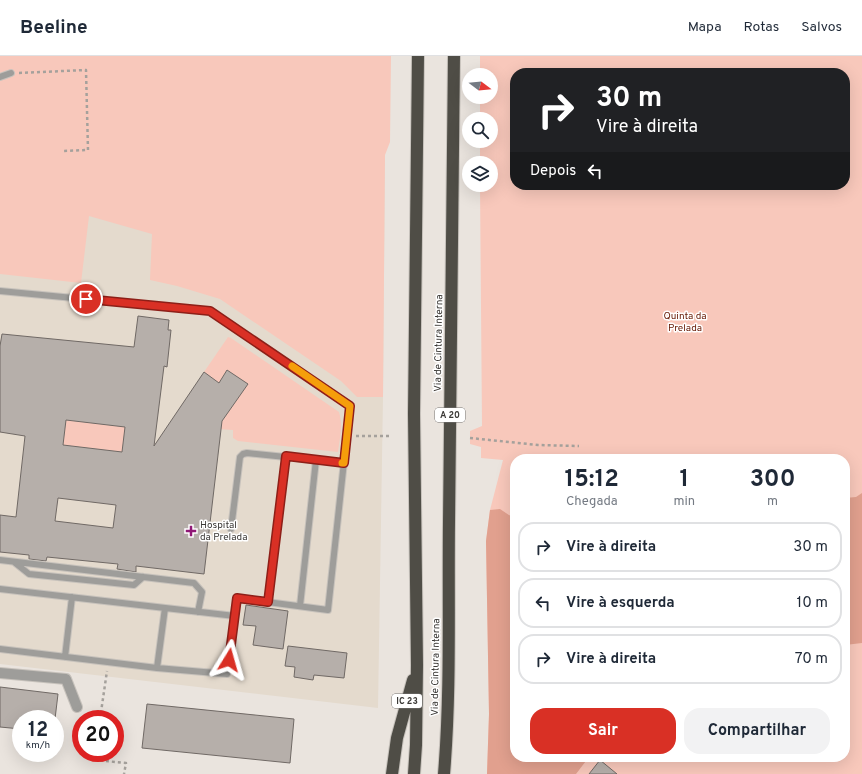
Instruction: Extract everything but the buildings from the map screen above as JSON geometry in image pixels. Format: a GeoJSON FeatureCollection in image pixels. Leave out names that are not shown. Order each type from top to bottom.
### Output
{"type":"FeatureCollection","features":[{"type":"Feature","properties":{"kind":"highway","name":"Via de Cintura Interna"},"geometry":{"type":"LineString","coordinates":[[414,774],[416,745],[417,665],[414,406],[418,56]]}},
{"type":"Feature","properties":{"kind":"highway","name":"Via de Cintura Interna"},"geometry":{"type":"LineString","coordinates":[[444,774],[448,668],[448,544],[454,56]]}},
{"type":"Feature","properties":{"kind":"highway","name":"IC 23"},"geometry":{"type":"LineString","coordinates":[[392,774],[396,738],[417,665]]}},
{"type":"Feature","properties":{"kind":"street"},"geometry":{"type":"LineString","coordinates":[[0,673],[66,679],[77,707]]}},
{"type":"Feature","properties":{"kind":"lane"},"geometry":{"type":"LineString","coordinates":[[0,77],[11,73]]}},
{"type":"Feature","properties":{"kind":"lane"},"geometry":{"type":"LineString","coordinates":[[0,290],[210,311],[350,406],[328,610],[237,598],[227,674],[108,663],[0,649]]}},
{"type":"Feature","properties":{"kind":"lane"},"geometry":{"type":"LineString","coordinates":[[231,529],[240,457],[243,454],[247,452],[344,463]]}},
{"type":"Feature","properties":{"kind":"lane"},"geometry":{"type":"LineString","coordinates":[[268,602],[286,456]]}},
{"type":"Feature","properties":{"kind":"lane"},"geometry":{"type":"LineString","coordinates":[[300,606],[316,460]]}},
{"type":"Feature","properties":{"kind":"lane"},"geometry":{"type":"LineString","coordinates":[[0,560],[194,583],[202,592],[198,612]]}},
{"type":"Feature","properties":{"kind":"lane"},"geometry":{"type":"LineString","coordinates":[[14,562],[29,574],[134,585],[143,577]]}},
{"type":"Feature","properties":{"kind":"lane"},"geometry":{"type":"LineString","coordinates":[[0,589],[235,616]]}},
{"type":"Feature","properties":{"kind":"lane"},"geometry":{"type":"LineString","coordinates":[[65,657],[72,597]]}},
{"type":"Feature","properties":{"kind":"lane"},"geometry":{"type":"LineString","coordinates":[[157,668],[165,608]]}},
{"type":"Feature","properties":{"kind":"path"},"geometry":{"type":"LineString","coordinates":[[11,73],[86,70],[88,150],[62,151]]}},
{"type":"Feature","properties":{"kind":"path"},"geometry":{"type":"LineString","coordinates":[[347,435],[389,436]]}},
{"type":"Feature","properties":{"kind":"path"},"geometry":{"type":"LineString","coordinates":[[470,438],[538,445],[579,446]]}},
{"type":"Feature","properties":{"kind":"path"},"geometry":{"type":"LineString","coordinates":[[101,710],[108,663]]}},
{"type":"Feature","properties":{"kind":"path"},"geometry":{"type":"LineString","coordinates":[[116,762],[126,763],[124,774]]}},
{"type":"Feature","properties":{"kind":"shaded area","name":"Hospital da Prelada"},"geometry":{"type":"Polygon","coordinates":[[[385,155],[378,708],[0,664],[0,167],[385,155]]]}},
{"type":"Feature","properties":{"kind":"shaded area"},"geometry":{"type":"Polygon","coordinates":[[[862,493],[862,643],[850,644],[850,498],[856,497],[862,493]]]}},
{"type":"Feature","properties":{"kind":"shaded area"},"geometry":{"type":"Polygon","coordinates":[[[500,509],[510,516],[510,762],[585,762],[576,774],[487,774],[489,714],[486,541],[490,510],[500,509]]]}},
{"type":"Feature","properties":{"kind":"green space"},"geometry":{"type":"Polygon","coordinates":[[[0,56],[391,56],[390,142],[385,155],[383,397],[357,397],[341,381],[220,299],[177,286],[150,280],[152,234],[89,216],[81,283],[0,274],[0,56]]]}},
{"type":"Feature","properties":{"kind":"green space","name":"Quinta da Prelada"},"geometry":{"type":"Polygon","coordinates":[[[480,56],[862,56],[862,774],[487,774],[489,714],[486,541],[490,510],[503,460],[481,458],[481,447],[470,444],[470,431],[482,426],[480,192],[498,192],[498,156],[480,156],[480,148],[498,148],[498,112],[480,112],[480,104],[498,104],[498,68],[480,68],[480,56]]]}},
{"type":"Feature","properties":{"kind":"green space"},"geometry":{"type":"Polygon","coordinates":[[[228,337],[339,412],[341,427],[338,452],[238,441],[233,438],[233,430],[217,429],[247,384],[227,370],[219,383],[204,372],[228,337]]]}},
{"type":"Feature","properties":{"kind":"green space"},"geometry":{"type":"Polygon","coordinates":[[[66,420],[125,427],[122,452],[63,445],[66,420]]]}},
{"type":"Feature","properties":{"kind":"slow traffic"},"geometry":{"type":"LineString","coordinates":[[292,366],[350,406],[344,463],[342,463]]}},
{"type":"Feature","properties":{"kind":"place","name":"Hospital da Prelada"},"geometry":{"type":"Point","coordinates":[191,531]}},
{"type":"Feature","properties":{"kind":"route"},"geometry":{"type":"LineString","coordinates":[[86,299],[210,311],[350,406],[344,463],[286,456],[268,602],[237,598],[229,660]]}}]}
